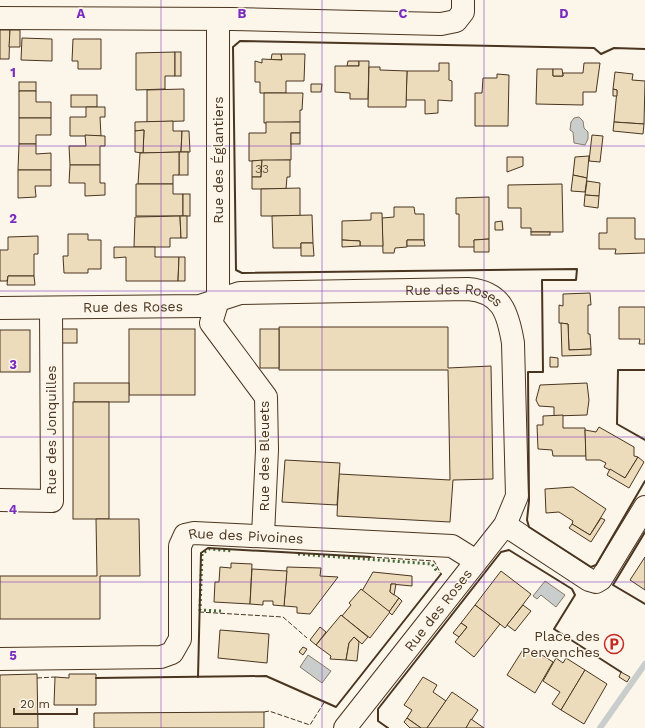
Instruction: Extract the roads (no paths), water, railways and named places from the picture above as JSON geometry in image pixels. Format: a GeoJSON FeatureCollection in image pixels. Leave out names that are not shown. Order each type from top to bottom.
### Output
{"type":"FeatureCollection","features":[{"type":"Feature","properties":{"kind":"street"},"geometry":{"type":"LineString","coordinates":[[7,12],[440,24],[456,21],[463,12],[463,0]]}},
{"type":"Feature","properties":{"kind":"street","name":"Rue des Églantiers"},"geometry":{"type":"LineString","coordinates":[[218,19],[218,300]]}},
{"type":"Feature","properties":{"kind":"street","name":"Rue des Roses"},"geometry":{"type":"LineString","coordinates":[[0,308],[200,306],[240,293],[468,289],[479,290],[497,300],[503,307],[510,323],[513,343],[517,496],[505,526],[476,561],[349,727]]}},
{"type":"Feature","properties":{"kind":"street","name":"Rue des Bleuets"},"geometry":{"type":"LineString","coordinates":[[218,300],[211,322],[266,397],[267,450],[263,535]]}},
{"type":"Feature","properties":{"kind":"street","name":"Rue des Jonquilles"},"geometry":{"type":"LineString","coordinates":[[0,500],[52,501],[51,308]]}},
{"type":"Feature","properties":{"kind":"street"},"geometry":{"type":"LineString","coordinates":[[505,526],[589,580],[596,582],[601,579],[645,507]]}},
{"type":"Feature","properties":{"kind":"street","name":"Rue des Pivoines"},"geometry":{"type":"LineString","coordinates":[[0,659],[161,657],[172,653],[180,639],[180,546],[185,535],[194,533],[263,535],[452,546],[476,561]]}},
{"type":"Feature","properties":{"kind":"waterway"},"geometry":{"type":"LineString","coordinates":[[600,728],[645,664]]}},
{"type":"Feature","properties":{"kind":"place","name":"Place des Pervenches"},"geometry":{"type":"Point","coordinates":[614,644]}}]}
